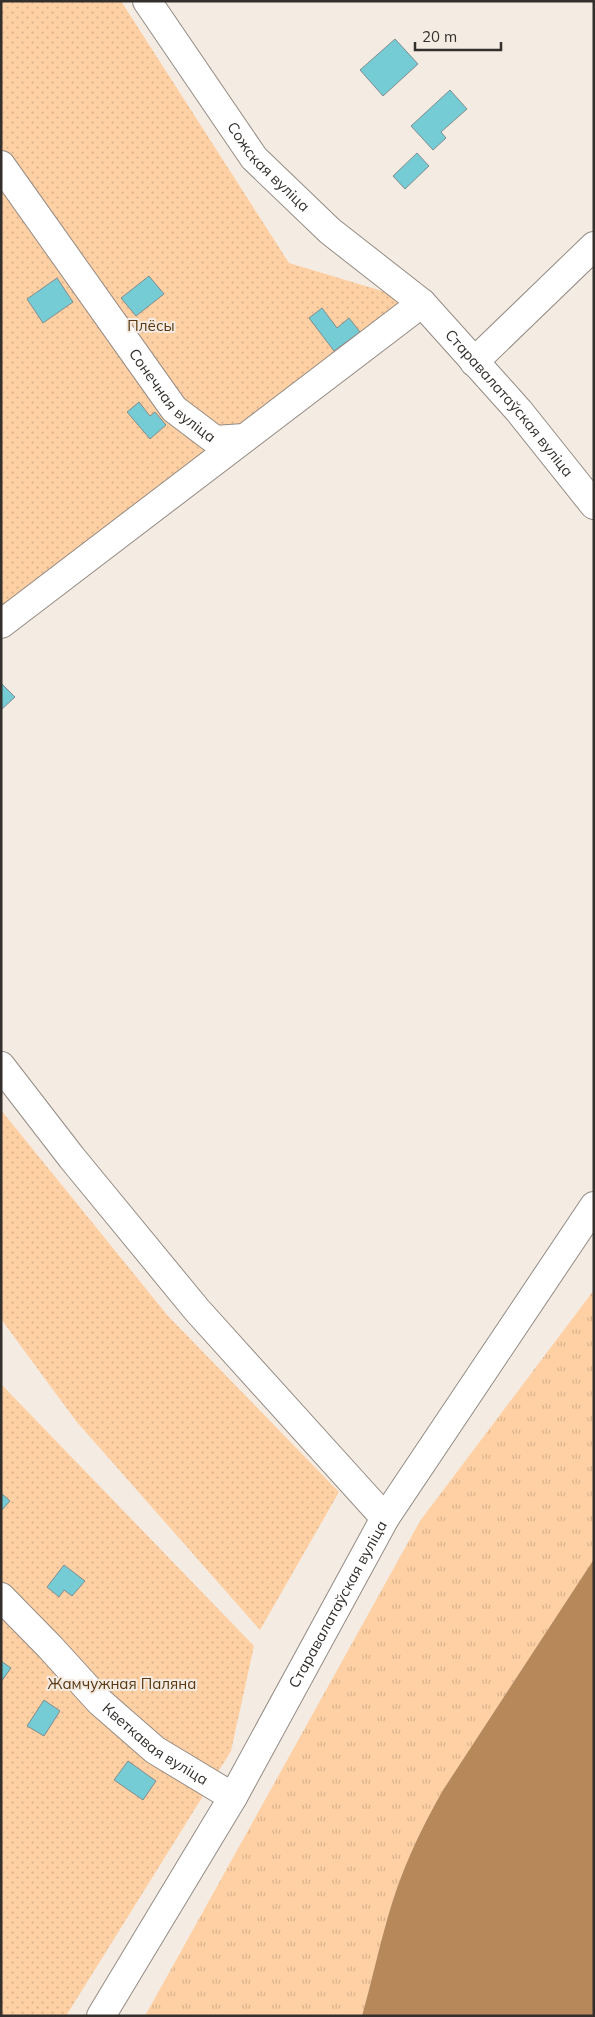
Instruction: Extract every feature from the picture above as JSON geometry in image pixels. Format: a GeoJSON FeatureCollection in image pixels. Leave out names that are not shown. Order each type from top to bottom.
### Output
{"type":"FeatureCollection","features":[{"type":"Feature","properties":{"kind":"street","name":"Сожская вуліца"},"geometry":{"type":"LineString","coordinates":[[147,1],[254,158],[330,231],[422,303]]}},
{"type":"Feature","properties":{"kind":"street","name":"Сонечная вуліца"},"geometry":{"type":"LineString","coordinates":[[1,165],[174,410],[215,440],[244,438]]}},
{"type":"Feature","properties":{"kind":"street"},"geometry":{"type":"LineString","coordinates":[[474,362],[594,246]]}},
{"type":"Feature","properties":{"kind":"street","name":"Старавалатаўская вуліца"},"geometry":{"type":"LineString","coordinates":[[422,303],[519,411],[594,505]]}},
{"type":"Feature","properties":{"kind":"street"},"geometry":{"type":"LineString","coordinates":[[1,624],[422,303]]}},
{"type":"Feature","properties":{"kind":"street"},"geometry":{"type":"LineString","coordinates":[[1,1066],[72,1158],[197,1310],[385,1518]]}},
{"type":"Feature","properties":{"kind":"street","name":"Старавалатаўская вуліца"},"geometry":{"type":"LineString","coordinates":[[101,2016],[233,1797],[385,1518],[594,1206]]}},
{"type":"Feature","properties":{"kind":"street","name":"Кветкавая вуліца"},"geometry":{"type":"LineString","coordinates":[[1,1597],[100,1702],[120,1720],[155,1750],[233,1797]]}},
{"type":"Feature","properties":{"kind":"green space","name":"Плёсы"},"geometry":{"type":"Polygon","coordinates":[[[1,1],[121,1],[289,263],[422,303],[1,637],[1,1]]]}},
{"type":"Feature","properties":{"kind":"green space"},"geometry":{"type":"Polygon","coordinates":[[[1,1110],[168,1316],[339,1492],[260,1630],[76,1421],[1,1319],[1,1110]]]}},
{"type":"Feature","properties":{"kind":"green space"},"geometry":{"type":"Polygon","coordinates":[[[594,1290],[594,1559],[443,1790],[426,1821],[404,1869],[392,1903],[362,2016],[145,2016],[420,1521],[594,1290]]]}},
{"type":"Feature","properties":{"kind":"green space","name":"Жамчужная Паляна"},"geometry":{"type":"Polygon","coordinates":[[[1,1384],[254,1646],[231,1751],[66,2016],[1,2016],[1,1384]]]}},
{"type":"Feature","properties":{"kind":"shaded area"},"geometry":{"type":"Polygon","coordinates":[[[594,1559],[594,2016],[362,2016],[392,1903],[404,1869],[426,1821],[443,1790],[594,1559]]]}},
{"type":"Feature","properties":{"kind":"building"},"geometry":{"type":"Polygon","coordinates":[[[395,39],[418,64],[383,96],[360,70],[395,39]]]}},
{"type":"Feature","properties":{"kind":"building"},"geometry":{"type":"Polygon","coordinates":[[[450,90],[467,109],[441,132],[446,138],[433,150],[411,126],[450,90]]]}},
{"type":"Feature","properties":{"kind":"building"},"geometry":{"type":"Polygon","coordinates":[[[417,153],[429,166],[405,189],[393,176],[417,153]]]}},
{"type":"Feature","properties":{"kind":"building"},"geometry":{"type":"Polygon","coordinates":[[[149,276],[164,294],[136,316],[121,298],[149,276]]]}},
{"type":"Feature","properties":{"kind":"building"},"geometry":{"type":"Polygon","coordinates":[[[57,278],[73,302],[43,323],[27,299],[57,278]]]}},
{"type":"Feature","properties":{"kind":"building"},"geometry":{"type":"Polygon","coordinates":[[[322,308],[337,328],[349,318],[360,332],[334,351],[309,318],[322,308]]]}},
{"type":"Feature","properties":{"kind":"building"},"geometry":{"type":"Polygon","coordinates":[[[139,402],[150,416],[155,412],[166,425],[150,439],[127,412],[139,402]]]}},
{"type":"Feature","properties":{"kind":"building"},"geometry":{"type":"Polygon","coordinates":[[[1,683],[15,697],[1,710],[1,683]]]}},
{"type":"Feature","properties":{"kind":"building"},"geometry":{"type":"Polygon","coordinates":[[[1,1493],[10,1501],[1,1511],[1,1493]]]}},
{"type":"Feature","properties":{"kind":"building"},"geometry":{"type":"Polygon","coordinates":[[[64,1565],[85,1581],[72,1596],[64,1590],[59,1597],[47,1587],[64,1565]]]}},
{"type":"Feature","properties":{"kind":"building"},"geometry":{"type":"Polygon","coordinates":[[[1,1661],[11,1668],[1,1682],[1,1661]]]}},
{"type":"Feature","properties":{"kind":"building"},"geometry":{"type":"Polygon","coordinates":[[[44,1700],[60,1711],[44,1736],[27,1726],[44,1700]]]}},
{"type":"Feature","properties":{"kind":"building"},"geometry":{"type":"Polygon","coordinates":[[[128,1761],[156,1781],[143,1800],[114,1780],[128,1761]]]}}]}
